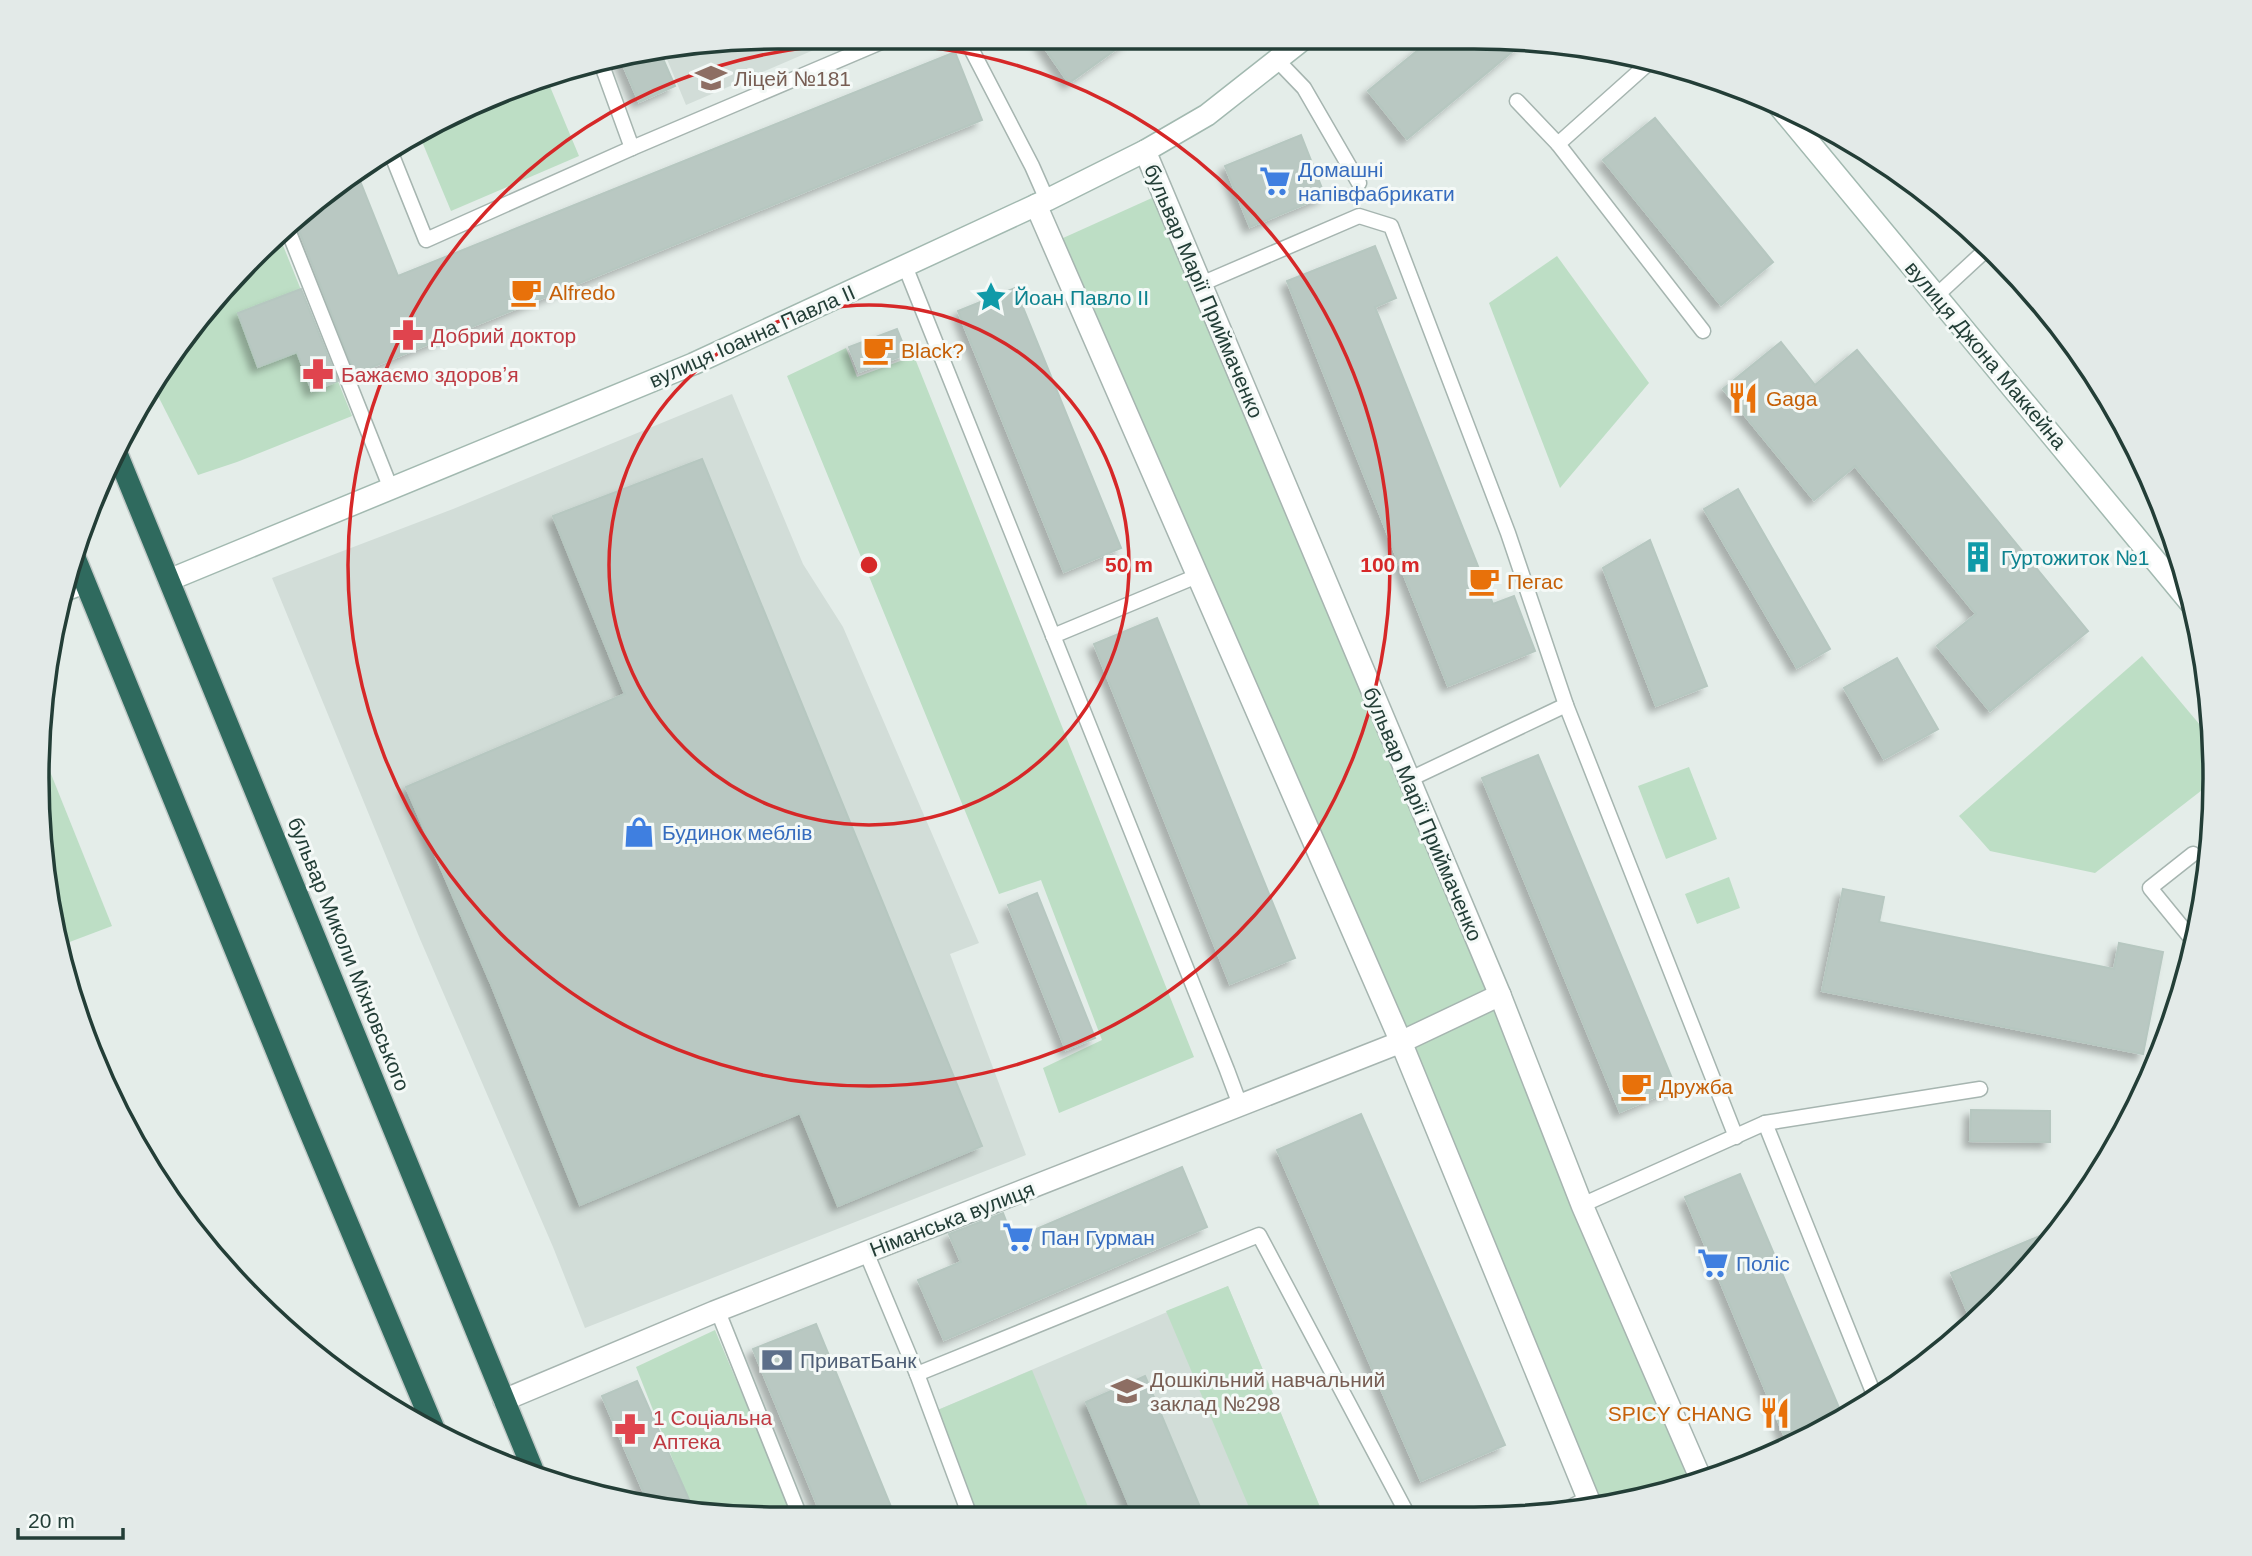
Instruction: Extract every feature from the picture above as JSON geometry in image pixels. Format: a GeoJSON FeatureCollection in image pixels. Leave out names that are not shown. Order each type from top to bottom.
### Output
{"type":"FeatureCollection","features":[{"type":"Feature","properties":{"kind":"highway","name":"бульвар Миколи Міхновського"},"geometry":{"type":"LineString","coordinates":[[121,463],[530,1463]]}},
{"type":"Feature","properties":{"kind":"highway"},"geometry":{"type":"LineString","coordinates":[[76,586],[429,1417]]}},
{"type":"Feature","properties":{"kind":"street","name":"вулиця Іоанна Павла II"},"geometry":{"type":"LineString","coordinates":[[169,580],[693,365],[1042,203],[1145,151],[1207,115],[1291,49]]}},
{"type":"Feature","properties":{"kind":"street","name":"вулиця Джона Маккейна"},"geometry":{"type":"LineString","coordinates":[[1793,122],[2177,587]]}},
{"type":"Feature","properties":{"kind":"street","name":"бульвар Марії Приймаченко"},"geometry":{"type":"LineString","coordinates":[[1145,151],[1500,995],[1582,1205],[1698,1471]]}},
{"type":"Feature","properties":{"kind":"street"},"geometry":{"type":"LineString","coordinates":[[1042,203],[1197,576],[1401,1042],[1588,1498]]}},
{"type":"Feature","properties":{"kind":"street","name":"Німанська вулиця"},"geometry":{"type":"LineString","coordinates":[[504,1400],[714,1312],[1401,1042],[1500,995]]}},
{"type":"Feature","properties":{"kind":"lane"},"geometry":{"type":"LineString","coordinates":[[393,159],[426,240],[632,148],[865,49]]}},
{"type":"Feature","properties":{"kind":"lane"},"geometry":{"type":"LineString","coordinates":[[971,49],[1032,166],[1042,203]]}},
{"type":"Feature","properties":{"kind":"lane"},"geometry":{"type":"LineString","coordinates":[[1277,60],[1304,88],[1359,183]]}},
{"type":"Feature","properties":{"kind":"lane"},"geometry":{"type":"LineString","coordinates":[[1558,144],[1642,69]]}},
{"type":"Feature","properties":{"kind":"lane"},"geometry":{"type":"LineString","coordinates":[[604,71],[632,148]]}},
{"type":"Feature","properties":{"kind":"lane"},"geometry":{"type":"LineString","coordinates":[[1517,101],[1558,144],[1703,331]]}},
{"type":"Feature","properties":{"kind":"lane"},"geometry":{"type":"LineString","coordinates":[[1201,284],[1359,216],[1391,226],[1508,533],[1566,705],[1736,1137]]}},
{"type":"Feature","properties":{"kind":"lane"},"geometry":{"type":"LineString","coordinates":[[291,236],[391,489]]}},
{"type":"Feature","properties":{"kind":"lane"},"geometry":{"type":"LineString","coordinates":[[1937,296],[1981,255]]}},
{"type":"Feature","properties":{"kind":"lane"},"geometry":{"type":"LineString","coordinates":[[905,266],[1240,1105]]}},
{"type":"Feature","properties":{"kind":"lane"},"geometry":{"type":"LineString","coordinates":[[1053,636],[1197,576]]}},
{"type":"Feature","properties":{"kind":"lane"},"geometry":{"type":"LineString","coordinates":[[1408,780],[1566,705]]}},
{"type":"Feature","properties":{"kind":"lane"},"geometry":{"type":"LineString","coordinates":[[2186,932],[2150,888],[2193,854]]}},
{"type":"Feature","properties":{"kind":"lane"},"geometry":{"type":"LineString","coordinates":[[1582,1205],[1765,1123],[1980,1089]]}},
{"type":"Feature","properties":{"kind":"lane"},"geometry":{"type":"LineString","coordinates":[[1765,1123],[1872,1389]]}},
{"type":"Feature","properties":{"kind":"lane"},"geometry":{"type":"LineString","coordinates":[[917,1374],[1259,1235],[1404,1507]]}},
{"type":"Feature","properties":{"kind":"lane"},"geometry":{"type":"LineString","coordinates":[[866,1252],[917,1374],[967,1507]]}},
{"type":"Feature","properties":{"kind":"lane"},"geometry":{"type":"LineString","coordinates":[[714,1312],[720,1319],[796,1507]]}},
{"type":"Feature","properties":{"kind":"shaded area","name":"Ліцей №181"},"geometry":{"type":"Polygon","coordinates":[[[816,49],[686,105],[666,58],[730,51],[816,49]]]}},
{"type":"Feature","properties":{"kind":"shaded area"},"geometry":{"type":"Polygon","coordinates":[[[732,394],[803,564],[843,627],[979,943],[950,954],[1026,1155],[585,1328],[553,1247],[420,939],[272,578],[453,509],[732,394]]]}},
{"type":"Feature","properties":{"kind":"shaded area","name":"Дошкільний навчальний заклад №298"},"geometry":{"type":"Polygon","coordinates":[[[1228,1286],[1320,1507],[974,1507],[933,1412],[1228,1286]]]}},
{"type":"Feature","properties":{"kind":"green space"},"geometry":{"type":"Polygon","coordinates":[[[550,86],[579,156],[451,211],[422,142],[499,104],[550,86]]]}},
{"type":"Feature","properties":{"kind":"green space"},"geometry":{"type":"Polygon","coordinates":[[[1163,193],[1698,1471],[1663,1482],[1588,1498],[1052,243],[1163,193]]]}},
{"type":"Feature","properties":{"kind":"green space"},"geometry":{"type":"Polygon","coordinates":[[[282,244],[352,416],[198,475],[158,396],[200,334],[230,297],[282,244]]]}},
{"type":"Feature","properties":{"kind":"green space"},"geometry":{"type":"Polygon","coordinates":[[[1557,256],[1649,383],[1560,488],[1489,303],[1557,256]]]}},
{"type":"Feature","properties":{"kind":"green space"},"geometry":{"type":"Polygon","coordinates":[[[846,348],[857,377],[914,356],[1194,1057],[1059,1113],[1043,1068],[1102,1040],[1041,880],[999,894],[787,376],[846,348]]]}},
{"type":"Feature","properties":{"kind":"green space"},"geometry":{"type":"Polygon","coordinates":[[[2142,656],[2201,726],[2203,790],[2095,873],[1990,851],[1959,816],[2142,656]]]}},
{"type":"Feature","properties":{"kind":"green space"},"geometry":{"type":"Polygon","coordinates":[[[1689,767],[1717,839],[1666,859],[1638,786],[1689,767]]]}},
{"type":"Feature","properties":{"kind":"green space"},"geometry":{"type":"Polygon","coordinates":[[[49,770],[112,926],[68,943],[55,873],[49,770]]]}},
{"type":"Feature","properties":{"kind":"green space"},"geometry":{"type":"Polygon","coordinates":[[[1729,877],[1740,908],[1697,924],[1685,894],[1729,877]]]}},
{"type":"Feature","properties":{"kind":"green space"},"geometry":{"type":"Polygon","coordinates":[[[1228,1286],[1320,1507],[1249,1507],[1166,1311],[1228,1286]]]}},
{"type":"Feature","properties":{"kind":"green space"},"geometry":{"type":"Polygon","coordinates":[[[715,1330],[790,1507],[689,1502],[636,1367],[715,1330]]]}},
{"type":"Feature","properties":{"kind":"green space"},"geometry":{"type":"Polygon","coordinates":[[[1032,1370],[1088,1507],[974,1507],[933,1412],[1032,1370]]]}},
{"type":"Feature","properties":{"kind":"building"},"geometry":{"type":"Polygon","coordinates":[[[1045,49],[1116,49],[1069,83],[1045,49]]]}},
{"type":"Feature","properties":{"kind":"building"},"geometry":{"type":"Polygon","coordinates":[[[1419,49],[1514,51],[1407,139],[1368,91],[1419,49]]]}},
{"type":"Feature","properties":{"kind":"building"},"geometry":{"type":"Polygon","coordinates":[[[955,52],[982,120],[355,374],[298,229],[360,181],[398,276],[955,52]]]}},
{"type":"Feature","properties":{"kind":"building"},"geometry":{"type":"Polygon","coordinates":[[[663,58],[675,86],[639,102],[623,66],[663,58]]]}},
{"type":"Feature","properties":{"kind":"building"},"geometry":{"type":"Polygon","coordinates":[[[1655,118],[1773,262],[1721,305],[1603,160],[1655,118]]]}},
{"type":"Feature","properties":{"kind":"building","name":"Домашні напівфабрикати"},"geometry":{"type":"Polygon","coordinates":[[[1301,135],[1325,196],[1250,227],[1225,166],[1301,135]]]}},
{"type":"Feature","properties":{"kind":"building"},"geometry":{"type":"Polygon","coordinates":[[[1375,246],[1396,298],[1375,307],[1493,604],[1514,596],[1535,651],[1448,686],[1287,281],[1375,246]]]}},
{"type":"Feature","properties":{"kind":"building"},"geometry":{"type":"Polygon","coordinates":[[[1015,288],[1121,548],[1064,572],[958,311],[1015,288]]]}},
{"type":"Feature","properties":{"kind":"building"},"geometry":{"type":"Polygon","coordinates":[[[301,289],[338,381],[312,391],[297,352],[258,367],[238,313],[301,289]]]}},
{"type":"Feature","properties":{"kind":"building","name":"Black?"},"geometry":{"type":"Polygon","coordinates":[[[897,329],[907,354],[859,372],[849,347],[897,329]]]}},
{"type":"Feature","properties":{"kind":"building","name":"Гуртожиток №1"},"geometry":{"type":"Polygon","coordinates":[[[1781,342],[1815,385],[1857,350],[2088,631],[1990,711],[1937,646],[1976,614],[1855,466],[1814,500],[1723,389],[1781,342]]]}},
{"type":"Feature","properties":{"kind":"building","name":"Будинок меблів"},"geometry":{"type":"Polygon","coordinates":[[[702,459],[982,1146],[838,1206],[800,1113],[580,1205],[491,984],[406,787],[625,694],[553,516],[702,459]]]}},
{"type":"Feature","properties":{"kind":"building"},"geometry":{"type":"Polygon","coordinates":[[[1738,489],[1830,649],[1797,668],[1704,509],[1738,489]]]}},
{"type":"Feature","properties":{"kind":"building"},"geometry":{"type":"Polygon","coordinates":[[[1650,540],[1707,686],[1656,706],[1603,568],[1650,540]]]}},
{"type":"Feature","properties":{"kind":"building"},"geometry":{"type":"Polygon","coordinates":[[[1157,618],[1295,958],[1230,984],[1094,644],[1157,618]]]}},
{"type":"Feature","properties":{"kind":"building"},"geometry":{"type":"Polygon","coordinates":[[[1897,658],[1938,729],[1884,759],[1844,688],[1897,658]]]}},
{"type":"Feature","properties":{"kind":"building"},"geometry":{"type":"Polygon","coordinates":[[[1538,755],[1676,1088],[1620,1112],[1482,778],[1538,755]]]}},
{"type":"Feature","properties":{"kind":"building"},"geometry":{"type":"Polygon","coordinates":[[[1843,889],[1884,897],[1879,922],[2114,969],[2119,943],[2163,952],[2143,1054],[1822,991],[1843,889]]]}},
{"type":"Feature","properties":{"kind":"building"},"geometry":{"type":"Polygon","coordinates":[[[1037,893],[1095,1038],[1066,1050],[1008,905],[1037,893]]]}},
{"type":"Feature","properties":{"kind":"building"},"geometry":{"type":"Polygon","coordinates":[[[1971,1110],[2050,1111],[2050,1142],[1970,1141],[1971,1110]]]}},
{"type":"Feature","properties":{"kind":"building"},"geometry":{"type":"Polygon","coordinates":[[[1361,1114],[1505,1445],[1421,1481],[1277,1150],[1361,1114]]]}},
{"type":"Feature","properties":{"kind":"building"},"geometry":{"type":"Polygon","coordinates":[[[1182,1167],[1207,1227],[944,1340],[918,1280],[961,1262],[949,1234],[1003,1213],[1013,1239],[1182,1167]]]}},
{"type":"Feature","properties":{"kind":"building"},"geometry":{"type":"Polygon","coordinates":[[[1740,1174],[1839,1408],[1785,1437],[1685,1197],[1740,1174]]]}},
{"type":"Feature","properties":{"kind":"building"},"geometry":{"type":"Polygon","coordinates":[[[2041,1235],[2022,1259],[1968,1313],[1951,1273],[2041,1235]]]}},
{"type":"Feature","properties":{"kind":"building"},"geometry":{"type":"Polygon","coordinates":[[[816,1324],[891,1507],[818,1507],[753,1349],[816,1324]]]}},
{"type":"Feature","properties":{"kind":"building"},"geometry":{"type":"Polygon","coordinates":[[[1145,1376],[1200,1507],[1130,1507],[1086,1402],[1145,1376]]]}},
{"type":"Feature","properties":{"kind":"building"},"geometry":{"type":"Polygon","coordinates":[[[637,1381],[690,1502],[645,1494],[602,1396],[637,1381]]]}},
{"type":"Feature","properties":{"kind":"place","name":"Ліцей №181"},"geometry":{"type":"Point","coordinates":[711,78]}},
{"type":"Feature","properties":{"kind":"place","name":"Домашні напівфабрикати"},"geometry":{"type":"Point","coordinates":[1275,181]}},
{"type":"Feature","properties":{"kind":"place","name":"Alfredo"},"geometry":{"type":"Point","coordinates":[526,292]}},
{"type":"Feature","properties":{"kind":"place","name":"Йоан Павло II"},"geometry":{"type":"Point","coordinates":[991,297]}},
{"type":"Feature","properties":{"kind":"place","name":"Добрий доктор"},"geometry":{"type":"Point","coordinates":[408,335]}},
{"type":"Feature","properties":{"kind":"place","name":"Black?"},"geometry":{"type":"Point","coordinates":[878,350]}},
{"type":"Feature","properties":{"kind":"place","name":"Бажаємо здоровʼя"},"geometry":{"type":"Point","coordinates":[318,374]}},
{"type":"Feature","properties":{"kind":"place","name":"Gaga"},"geometry":{"type":"Point","coordinates":[1743,398]}},
{"type":"Feature","properties":{"kind":"place","name":"Гуртожиток №1"},"geometry":{"type":"Point","coordinates":[1978,557]}},
{"type":"Feature","properties":{"kind":"place","name":"Пегас"},"geometry":{"type":"Point","coordinates":[1484,581]}},
{"type":"Feature","properties":{"kind":"place","name":"Будинок меблів"},"geometry":{"type":"Point","coordinates":[639,832]}},
{"type":"Feature","properties":{"kind":"place","name":"Дружба"},"geometry":{"type":"Point","coordinates":[1636,1086]}},
{"type":"Feature","properties":{"kind":"place","name":"Пан Гурман"},"geometry":{"type":"Point","coordinates":[1018,1237]}},
{"type":"Feature","properties":{"kind":"place","name":"Поліс"},"geometry":{"type":"Point","coordinates":[1713,1263]}},
{"type":"Feature","properties":{"kind":"place","name":"ПриватБанк"},"geometry":{"type":"Point","coordinates":[777,1360]}},
{"type":"Feature","properties":{"kind":"place","name":"Дошкільний навчальний заклад №298"},"geometry":{"type":"Point","coordinates":[1127,1391]}},
{"type":"Feature","properties":{"kind":"place","name":"SPICY CHANG"},"geometry":{"type":"Point","coordinates":[1775,1413]}},
{"type":"Feature","properties":{"kind":"place","name":"1 Соціальна Аптека"},"geometry":{"type":"Point","coordinates":[630,1429]}}]}
